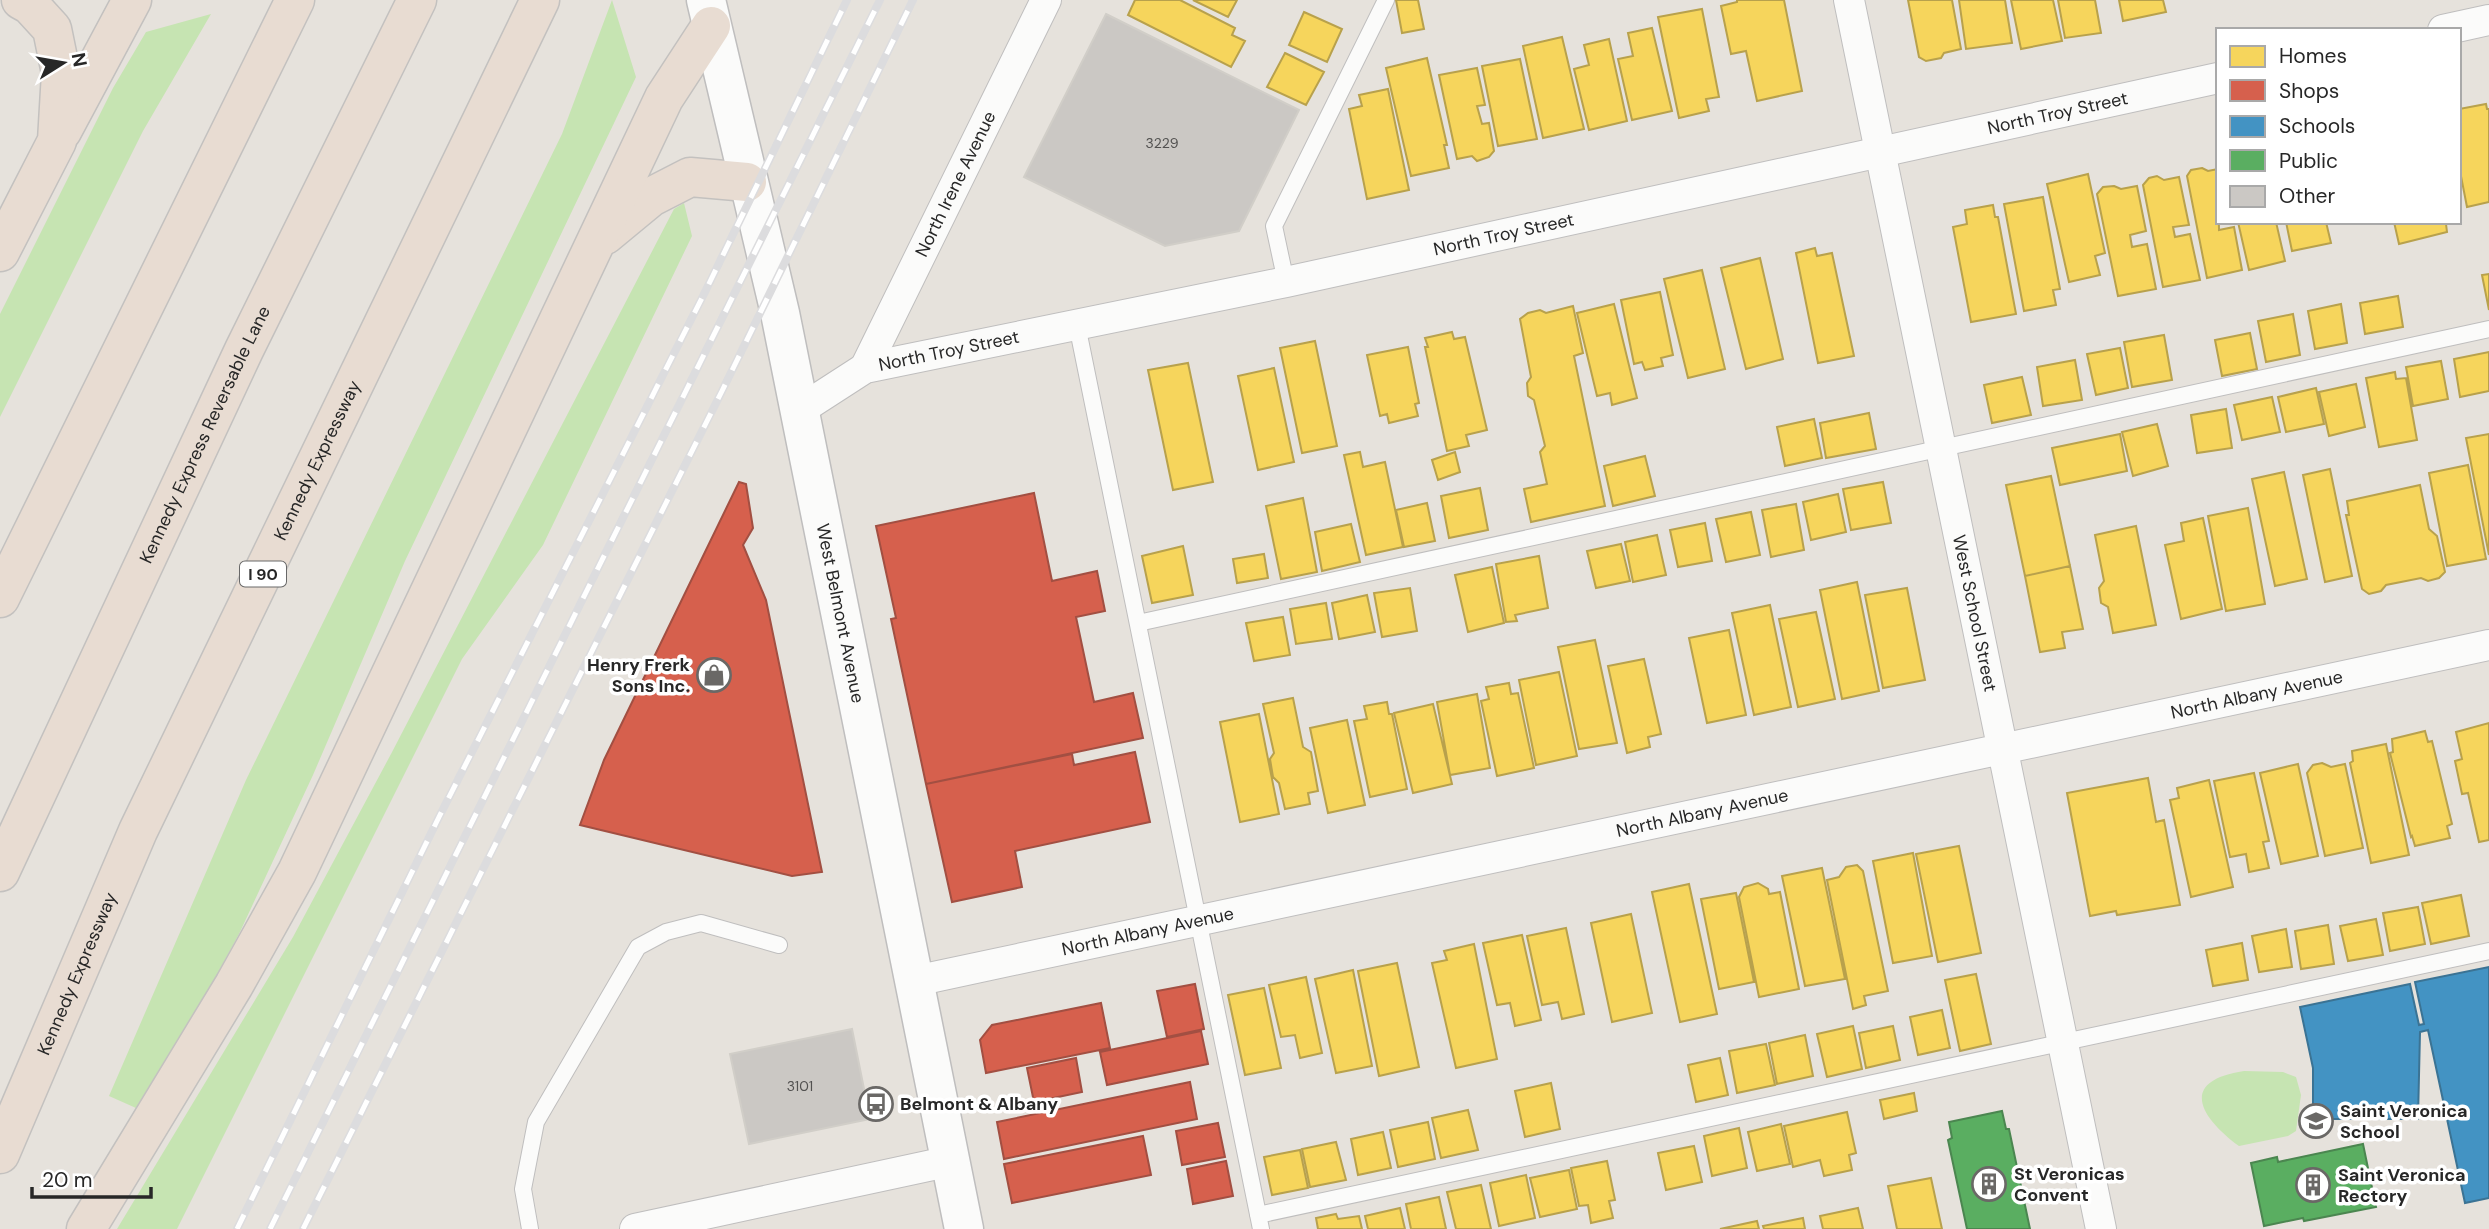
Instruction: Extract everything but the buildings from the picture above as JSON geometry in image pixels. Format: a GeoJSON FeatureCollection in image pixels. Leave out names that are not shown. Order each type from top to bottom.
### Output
{"type":"FeatureCollection","features":[{"type":"Feature","properties":{"kind":"highway"},"geometry":{"type":"LineString","coordinates":[[21,0],[30,5],[52,29],[61,73],[57,141]]}},
{"type":"Feature","properties":{"kind":"highway"},"geometry":{"type":"LineString","coordinates":[[0,252],[132,0]]}},
{"type":"Feature","properties":{"kind":"highway"},"geometry":{"type":"LineString","coordinates":[[0,598],[295,0]]}},
{"type":"Feature","properties":{"kind":"highway","name":"Kennedy Express Reversable Lane"},"geometry":{"type":"LineString","coordinates":[[0,872],[244,350],[417,0]]}},
{"type":"Feature","properties":{"kind":"highway","name":"Kennedy Expressway"},"geometry":{"type":"LineString","coordinates":[[0,1154],[138,831],[540,0]]}},
{"type":"Feature","properties":{"kind":"highway"},"geometry":{"type":"LineString","coordinates":[[86,1229],[234,985],[297,872],[664,98],[714,9]]}},
{"type":"Feature","properties":{"kind":"highway"},"geometry":{"type":"LineString","coordinates":[[596,243],[651,197],[690,177],[747,182]]}},
{"type":"Feature","properties":{"kind":"main road","name":"West Belmont Avenue"},"geometry":{"type":"LineString","coordinates":[[714,9],[747,182],[800,410],[964,1229]]}},
{"type":"Feature","properties":{"kind":"street","name":"North Irene Avenue"},"geometry":{"type":"LineString","coordinates":[[865,368],[1046,0]]}},
{"type":"Feature","properties":{"kind":"street","name":"West School Street"},"geometry":{"type":"LineString","coordinates":[[1849,0],[2101,1229]]}},
{"type":"Feature","properties":{"kind":"street"},"geometry":{"type":"LineString","coordinates":[[2452,28],[2489,20]]}},
{"type":"Feature","properties":{"kind":"street","name":"North Troy Street"},"geometry":{"type":"LineString","coordinates":[[800,410],[865,368],[1286,282],[2216,78]]}},
{"type":"Feature","properties":{"kind":"street","name":"North Albany Avenue"},"geometry":{"type":"LineString","coordinates":[[915,981],[2003,751],[2489,645]]}},
{"type":"Feature","properties":{"kind":"street"},"geometry":{"type":"LineString","coordinates":[[642,1228],[951,1161]]}},
{"type":"Feature","properties":{"kind":"lane"},"geometry":{"type":"LineString","coordinates":[[1286,282],[1274,226],[1386,0]]}},
{"type":"Feature","properties":{"kind":"lane"},"geometry":{"type":"LineString","coordinates":[[1077,325],[1260,1222],[2489,951]]}},
{"type":"Feature","properties":{"kind":"lane"},"geometry":{"type":"LineString","coordinates":[[1138,623],[2489,329]]}},
{"type":"Feature","properties":{"kind":"lane"},"geometry":{"type":"LineString","coordinates":[[530,1229],[523,1189],[536,1122],[638,947],[666,932],[701,923],[779,945]]}},
{"type":"Feature","properties":{"kind":"green space"},"geometry":{"type":"Polygon","coordinates":[[[612,0],[636,77],[405,561],[313,775],[239,934],[136,1108],[109,1096],[246,780],[562,134],[612,0]]]}},
{"type":"Feature","properties":{"kind":"green space"},"geometry":{"type":"Polygon","coordinates":[[[211,14],[143,131],[0,417],[0,314],[113,88],[146,32],[211,14]]]}},
{"type":"Feature","properties":{"kind":"green space"},"geometry":{"type":"Polygon","coordinates":[[[684,203],[692,236],[543,545],[462,659],[177,1229],[117,1229],[293,937],[674,209],[684,203]]]}},
{"type":"Feature","properties":{"kind":"green space"},"geometry":{"type":"Polygon","coordinates":[[[2244,1071],[2283,1072],[2296,1077],[2301,1095],[2296,1131],[2288,1136],[2239,1146],[2214,1123],[2202,1101],[2203,1091],[2210,1083],[2223,1076],[2244,1071]]]}},
{"type":"Feature","properties":{"kind":"railway"},"geometry":{"type":"LineString","coordinates":[[237,1229],[439,817],[704,294],[847,0]]}},
{"type":"Feature","properties":{"kind":"railway"},"geometry":{"type":"LineString","coordinates":[[270,1229],[880,0]]}},
{"type":"Feature","properties":{"kind":"railway"},"geometry":{"type":"LineString","coordinates":[[303,1229],[722,391],[913,0]]}},
{"type":"Feature","properties":{"kind":"place","name":"Henry Frerk Sons Inc."},"geometry":{"type":"Point","coordinates":[714,675]}},
{"type":"Feature","properties":{"kind":"place","name":"Belmont & Albany"},"geometry":{"type":"Point","coordinates":[876,1104]}},
{"type":"Feature","properties":{"kind":"place","name":"Saint Veronica School"},"geometry":{"type":"Point","coordinates":[2316,1121]}},
{"type":"Feature","properties":{"kind":"place","name":"St Veronicas Convent"},"geometry":{"type":"Point","coordinates":[1989,1184]}},
{"type":"Feature","properties":{"kind":"place","name":"Saint Veronica Rectory"},"geometry":{"type":"Point","coordinates":[2313,1185]}}]}
